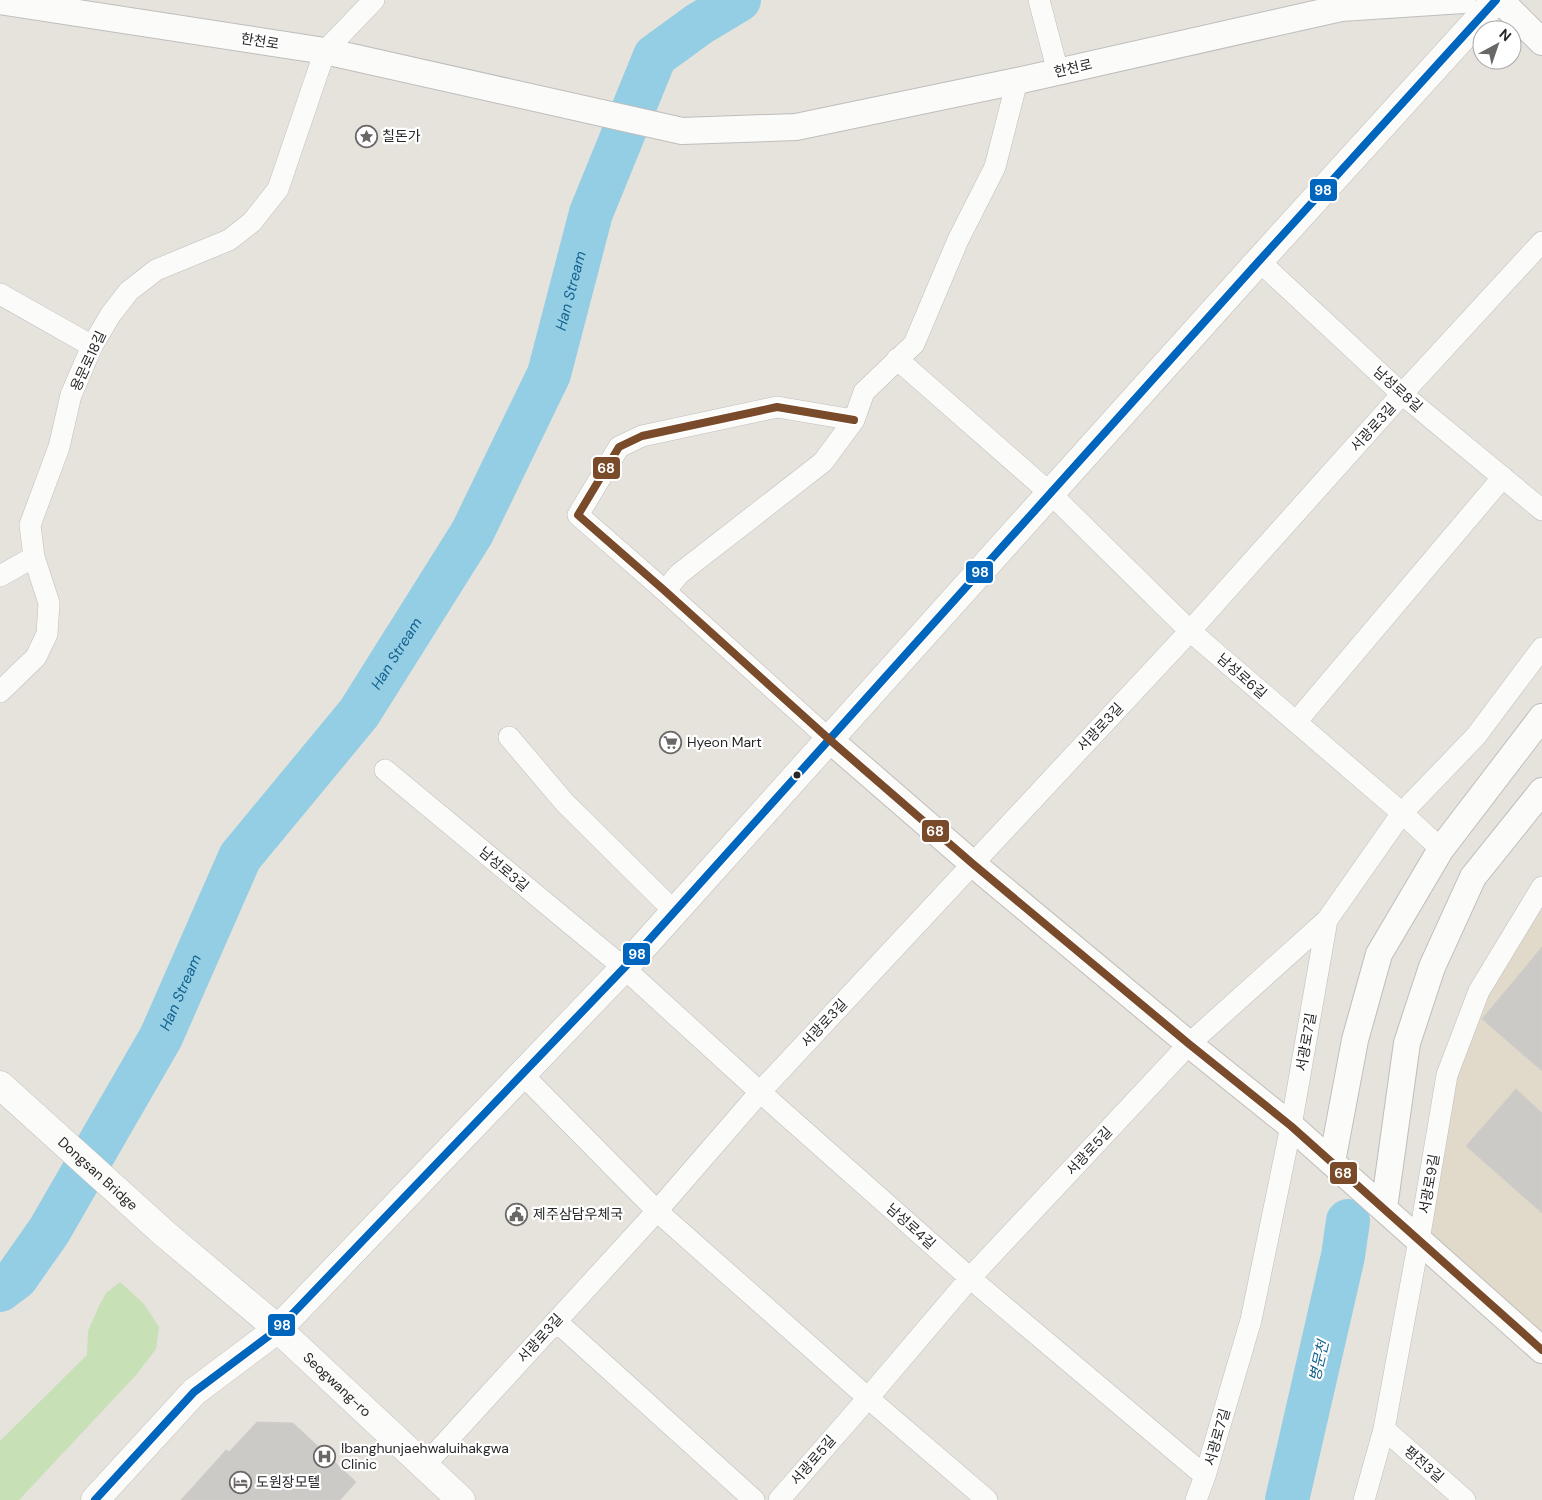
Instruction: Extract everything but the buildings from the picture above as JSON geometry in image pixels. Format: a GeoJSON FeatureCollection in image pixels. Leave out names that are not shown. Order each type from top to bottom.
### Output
{"type":"FeatureCollection","features":[{"type":"Feature","properties":{"kind":"main road"},"geometry":{"type":"LineString","coordinates":[[96,1500],[194,1392],[278,1329],[624,968],[1496,0]]}},
{"type":"Feature","properties":{"kind":"main road","name":"Dongsan Bridge"},"geometry":{"type":"LineString","coordinates":[[0,1084],[165,1234]]}},
{"type":"Feature","properties":{"kind":"main road","name":"Seogwang-ro"},"geometry":{"type":"LineString","coordinates":[[165,1234],[278,1329],[461,1500]]}},
{"type":"Feature","properties":{"kind":"street","name":"한천로"},"geometry":{"type":"LineString","coordinates":[[0,0],[325,51],[682,131],[796,127],[1017,81],[1341,8],[1463,0]]}},
{"type":"Feature","properties":{"kind":"street","name":"용문로18길"},"geometry":{"type":"LineString","coordinates":[[0,692],[36,657],[47,634],[48,602],[34,557],[30,524],[59,447],[71,395],[92,346],[111,314],[129,291],[156,270],[229,240],[252,222],[278,189],[325,51],[374,0]]}},
{"type":"Feature","properties":{"kind":"street"},"geometry":{"type":"LineString","coordinates":[[1039,0],[1058,72]]}},
{"type":"Feature","properties":{"kind":"street"},"geometry":{"type":"LineString","coordinates":[[1500,0],[1542,42]]}},
{"type":"Feature","properties":{"kind":"street"},"geometry":{"type":"LineString","coordinates":[[665,591],[679,574],[823,462],[854,420],[864,392],[914,344],[958,240],[995,167],[1017,81]]}},
{"type":"Feature","properties":{"kind":"street","name":"서광로3길"},"geometry":{"type":"LineString","coordinates":[[424,1466],[656,1211],[760,1092],[1190,631],[1402,394],[1542,242]]}},
{"type":"Feature","properties":{"kind":"street","name":"남성로8길"},"geometry":{"type":"LineString","coordinates":[[1259,261],[1402,394],[1542,510]]}},
{"type":"Feature","properties":{"kind":"street"},"geometry":{"type":"LineString","coordinates":[[0,294],[92,346]]}},
{"type":"Feature","properties":{"kind":"street","name":"남성로6길"},"geometry":{"type":"LineString","coordinates":[[898,359],[1051,494],[1190,631],[1441,849]]}},
{"type":"Feature","properties":{"kind":"street"},"geometry":{"type":"LineString","coordinates":[[854,420],[776,407],[642,436],[619,447],[578,515],[830,740],[973,864],[1189,1044],[1291,1126],[1542,1350]]}},
{"type":"Feature","properties":{"kind":"street"},"geometry":{"type":"LineString","coordinates":[[1296,722],[1503,478]]}},
{"type":"Feature","properties":{"kind":"street"},"geometry":{"type":"LineString","coordinates":[[0,576],[34,557]]}},
{"type":"Feature","properties":{"kind":"street","name":"서광로7길"},"geometry":{"type":"LineString","coordinates":[[1196,1500],[1205,1476],[1251,1320],[1291,1126],[1327,920],[1402,814],[1476,736],[1542,648]]}},
{"type":"Feature","properties":{"kind":"street"},"geometry":{"type":"LineString","coordinates":[[1332,1162],[1355,1040],[1379,954],[1441,849],[1542,717]]}},
{"type":"Feature","properties":{"kind":"street"},"geometry":{"type":"LineString","coordinates":[[509,737],[565,803],[675,912]]}},
{"type":"Feature","properties":{"kind":"street","name":"남성로3길"},"geometry":{"type":"LineString","coordinates":[[385,770],[624,968]]}},
{"type":"Feature","properties":{"kind":"street"},"geometry":{"type":"LineString","coordinates":[[1384,1208],[1407,1043],[1432,967],[1473,877],[1542,791]]}},
{"type":"Feature","properties":{"kind":"street","name":"서광로9길"},"geometry":{"type":"LineString","coordinates":[[1364,1500],[1384,1429],[1447,1075],[1479,991],[1542,887]]}},
{"type":"Feature","properties":{"kind":"street","name":"서광로5길"},"geometry":{"type":"LineString","coordinates":[[779,1500],[970,1278],[1189,1044],[1327,920]]}},
{"type":"Feature","properties":{"kind":"street","name":"남성로4길"},"geometry":{"type":"LineString","coordinates":[[624,968],[760,1092],[970,1278],[1205,1476]]}},
{"type":"Feature","properties":{"kind":"street"},"geometry":{"type":"LineString","coordinates":[[522,1074],[656,1211],[987,1500]]}},
{"type":"Feature","properties":{"kind":"street"},"geometry":{"type":"LineString","coordinates":[[556,1321],[754,1500]]}},
{"type":"Feature","properties":{"kind":"street","name":"평전3길"},"geometry":{"type":"LineString","coordinates":[[1384,1429],[1465,1500]]}},
{"type":"Feature","properties":{"kind":"shaded area"},"geometry":{"type":"Polygon","coordinates":[[[1542,887],[1542,1350],[1419,1240],[1447,1075],[1542,887]]]}},
{"type":"Feature","properties":{"kind":"green space"},"geometry":{"type":"Polygon","coordinates":[[[120,1282],[144,1304],[159,1327],[156,1349],[136,1375],[19,1500],[0,1500],[0,1441],[87,1355],[88,1331],[99,1306],[106,1293],[120,1282]]]}},
{"type":"Feature","properties":{"kind":"waterway","name":"Han Stream"},"geometry":{"type":"LineString","coordinates":[[0,1290],[16,1278],[49,1231],[161,1037],[240,857],[359,713],[472,533],[549,374],[591,213],[655,56],[699,24],[739,0]]}},
{"type":"Feature","properties":{"kind":"waterway","name":"병문천"},"geometry":{"type":"LineString","coordinates":[[1287,1500],[1343,1256],[1348,1221]]}},
{"type":"Feature","properties":{"kind":"transit line","name":"98"},"geometry":{"type":"LineString","coordinates":[[95,1500],[194,1392],[278,1329],[624,968],[1496,0]]}},
{"type":"Feature","properties":{"kind":"transit line","name":"68"},"geometry":{"type":"LineString","coordinates":[[854,420],[777,407],[642,436],[619,447],[578,515],[830,740],[973,864],[1189,1044],[1291,1126],[1542,1350]]}},
{"type":"Feature","properties":{"kind":"place","name":"칠돈가"},"geometry":{"type":"Point","coordinates":[366,136]}},
{"type":"Feature","properties":{"kind":"place","name":"Hyeon Mart"},"geometry":{"type":"Point","coordinates":[671,742]}},
{"type":"Feature","properties":{"kind":"place","name":"제주삼담우체국"},"geometry":{"type":"Point","coordinates":[517,1214]}},
{"type":"Feature","properties":{"kind":"place","name":"Ibanghunjaehwaluihakgwa Clinic"},"geometry":{"type":"Point","coordinates":[325,1456]}},
{"type":"Feature","properties":{"kind":"place","name":"도원장모텔"},"geometry":{"type":"Point","coordinates":[240,1482]}}]}
